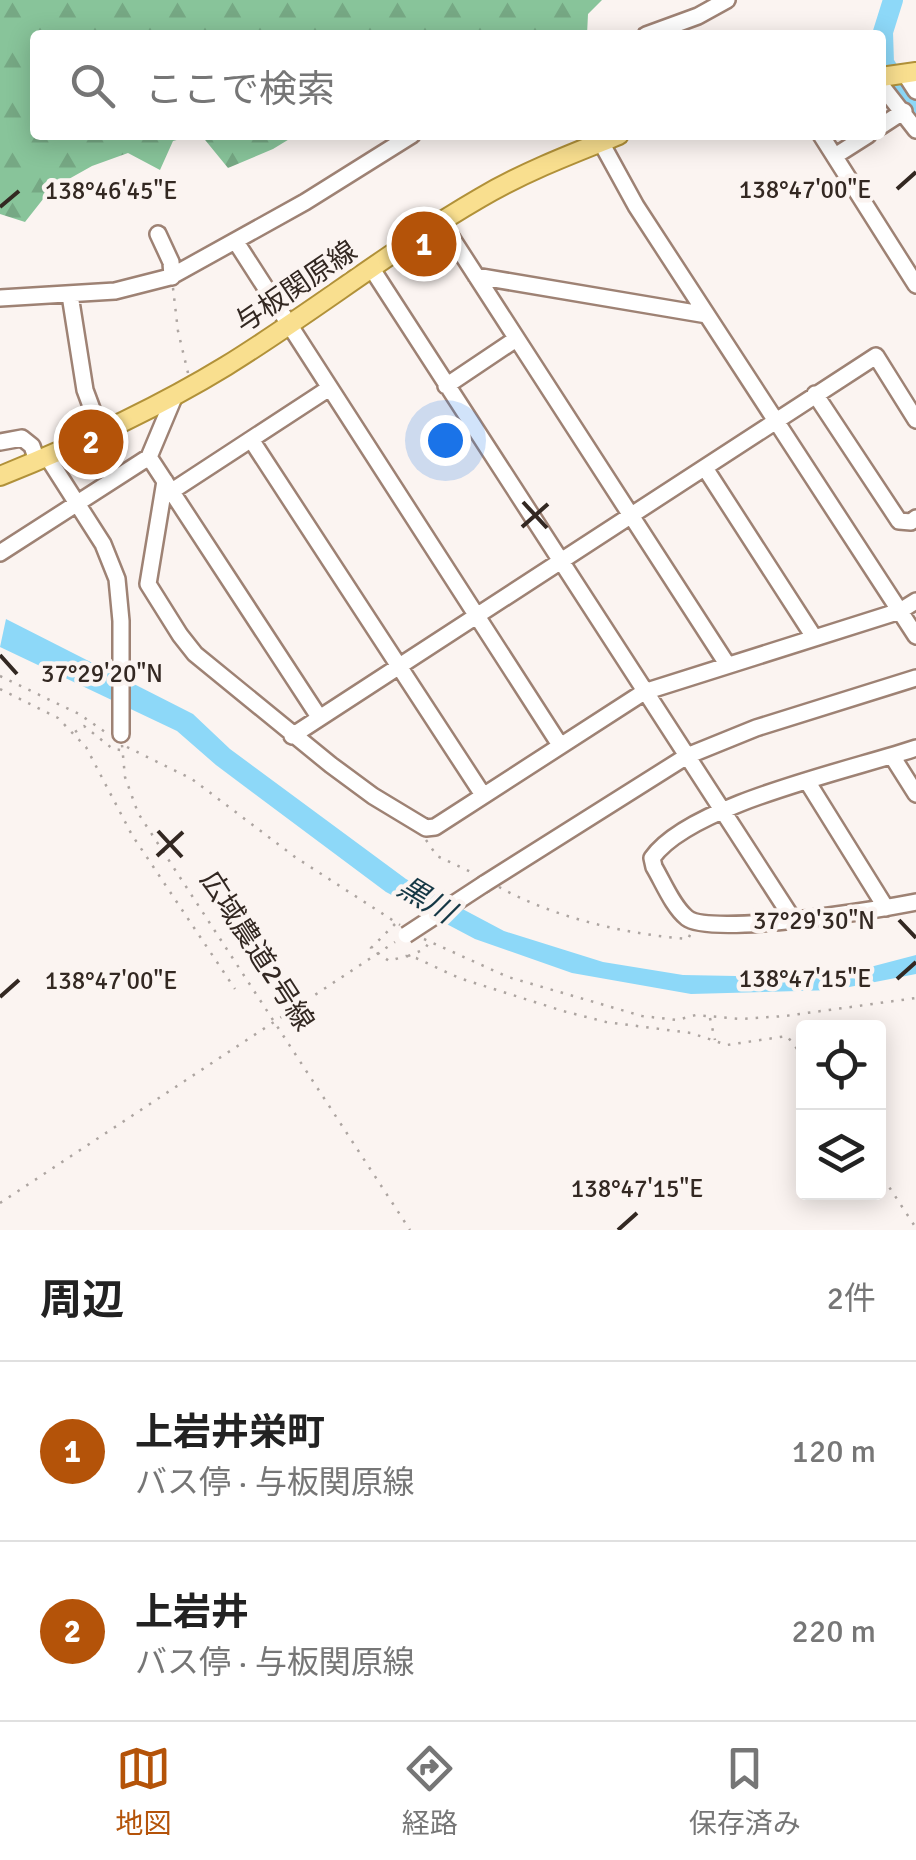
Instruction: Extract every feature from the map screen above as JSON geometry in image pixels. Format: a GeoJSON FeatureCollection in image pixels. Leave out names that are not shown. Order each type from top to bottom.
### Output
{"type":"FeatureCollection","features":[{"type":"Feature","properties":{"kind":"main road"},"geometry":{"type":"LineString","coordinates":[[886,80],[911,73]]}},
{"type":"Feature","properties":{"kind":"main road","name":"与板関原線"},"geometry":{"type":"LineString","coordinates":[[0,476],[101,433],[184,390],[442,223],[514,180],[600,140]]}},
{"type":"Feature","properties":{"kind":"street"},"geometry":{"type":"LineString","coordinates":[[660,30],[727,0]]}},
{"type":"Feature","properties":{"kind":"street"},"geometry":{"type":"LineString","coordinates":[[911,73],[916,91]]}},
{"type":"Feature","properties":{"kind":"street"},"geometry":{"type":"LineString","coordinates":[[886,88],[916,130]]}},
{"type":"Feature","properties":{"kind":"street"},"geometry":{"type":"LineString","coordinates":[[886,123],[904,112]]}},
{"type":"Feature","properties":{"kind":"street"},"geometry":{"type":"LineString","coordinates":[[0,298],[131,288],[172,276],[236,242],[404,140]]}},
{"type":"Feature","properties":{"kind":"street"},"geometry":{"type":"LineString","coordinates":[[607,140],[636,206],[916,636]]}},
{"type":"Feature","properties":{"kind":"street"},"geometry":{"type":"LineString","coordinates":[[825,140],[916,285]]}},
{"type":"Feature","properties":{"kind":"street"},"geometry":{"type":"LineString","coordinates":[[835,156],[860,140]]}},
{"type":"Feature","properties":{"kind":"street"},"geometry":{"type":"LineString","coordinates":[[442,223],[728,664]]}},
{"type":"Feature","properties":{"kind":"street"},"geometry":{"type":"LineString","coordinates":[[158,234],[172,276]]}},
{"type":"Feature","properties":{"kind":"street"},"geometry":{"type":"LineString","coordinates":[[236,242],[560,745]]}},
{"type":"Feature","properties":{"kind":"street"},"geometry":{"type":"LineString","coordinates":[[900,259],[916,248]]}},
{"type":"Feature","properties":{"kind":"street"},"geometry":{"type":"LineString","coordinates":[[372,269],[794,920]]}},
{"type":"Feature","properties":{"kind":"street"},"geometry":{"type":"LineString","coordinates":[[476,276],[708,315]]}},
{"type":"Feature","properties":{"kind":"street"},"geometry":{"type":"LineString","coordinates":[[70,295],[85,390],[101,433]]}},
{"type":"Feature","properties":{"kind":"street"},"geometry":{"type":"LineString","coordinates":[[446,386],[516,339]]}},
{"type":"Feature","properties":{"kind":"street"},"geometry":{"type":"LineString","coordinates":[[292,736],[876,356],[916,420]]}},
{"type":"Feature","properties":{"kind":"street"},"geometry":{"type":"LineString","coordinates":[[328,389],[252,441],[168,486],[148,584],[196,654],[292,736],[373,796],[426,828],[434,827],[644,692],[900,611],[916,601]]}},
{"type":"Feature","properties":{"kind":"street"},"geometry":{"type":"LineString","coordinates":[[0,553],[149,457],[184,390]]}},
{"type":"Feature","properties":{"kind":"street"},"geometry":{"type":"LineString","coordinates":[[814,394],[899,522],[916,518]]}},
{"type":"Feature","properties":{"kind":"street"},"geometry":{"type":"LineString","coordinates":[[0,442],[22,438],[32,446],[78,504],[103,544],[117,579],[121,621],[118,740]]}},
{"type":"Feature","properties":{"kind":"street"},"geometry":{"type":"LineString","coordinates":[[252,441],[482,795]]}},
{"type":"Feature","properties":{"kind":"street"},"geometry":{"type":"LineString","coordinates":[[149,457],[319,716]]}},
{"type":"Feature","properties":{"kind":"street"},"geometry":{"type":"LineString","coordinates":[[705,468],[814,637]]}},
{"type":"Feature","properties":{"kind":"street"},"geometry":{"type":"LineString","coordinates":[[406,930],[687,756],[756,728],[916,678]]}},
{"type":"Feature","properties":{"kind":"street"},"geometry":{"type":"LineString","coordinates":[[916,748],[722,811],[652,858],[682,911],[696,922],[794,920],[916,902]]}},
{"type":"Feature","properties":{"kind":"street"},"geometry":{"type":"LineString","coordinates":[[892,756],[916,794]]}},
{"type":"Feature","properties":{"kind":"street"},"geometry":{"type":"LineString","coordinates":[[807,781],[886,908]]}},
{"type":"Feature","properties":{"kind":"path"},"geometry":{"type":"LineString","coordinates":[[172,276],[184,390]]}},
{"type":"Feature","properties":{"kind":"path"},"geometry":{"type":"LineString","coordinates":[[0,676],[78,714],[192,779],[406,930],[508,977],[624,1011],[677,1020],[696,1015],[785,1016],[916,998]]}},
{"type":"Feature","properties":{"kind":"path"},"geometry":{"type":"LineString","coordinates":[[0,689],[58,718],[74,734],[95,761],[132,836],[235,989]]}},
{"type":"Feature","properties":{"kind":"path"},"geometry":{"type":"LineString","coordinates":[[74,734],[84,726],[113,749],[118,740]]}},
{"type":"Feature","properties":{"kind":"path","name":"広域農道2号線"},"geometry":{"type":"LineString","coordinates":[[118,740],[125,777],[138,813],[410,1230]]}},
{"type":"Feature","properties":{"kind":"path"},"geometry":{"type":"LineString","coordinates":[[426,828],[428,848],[436,856],[539,907],[644,936],[688,939],[696,922]]}},
{"type":"Feature","properties":{"kind":"path"},"geometry":{"type":"LineString","coordinates":[[0,1203],[274,1023],[406,930]]}},
{"type":"Feature","properties":{"kind":"path"},"geometry":{"type":"LineString","coordinates":[[406,930],[371,948],[389,961],[425,949],[430,942]]}},
{"type":"Feature","properties":{"kind":"path"},"geometry":{"type":"LineString","coordinates":[[406,956],[459,978],[575,1014],[690,1033],[737,1046],[755,1039],[787,1036],[796,1048]]}},
{"type":"Feature","properties":{"kind":"path"},"geometry":{"type":"LineString","coordinates":[[709,1017],[715,1042]]}},
{"type":"Feature","properties":{"kind":"path"},"geometry":{"type":"LineString","coordinates":[[886,1182],[916,1228]]}},
{"type":"Feature","properties":{"kind":"green space"},"geometry":{"type":"Polygon","coordinates":[[[0,0],[602,0],[588,14],[587,30],[30,30],[30,140],[177,140],[160,170],[128,153],[92,166],[51,189],[25,222],[0,214],[0,0]]]}},
{"type":"Feature","properties":{"kind":"green space"},"geometry":{"type":"Polygon","coordinates":[[[205,140],[288,140],[273,149],[228,168],[205,140]]]}},
{"type":"Feature","properties":{"kind":"water","name":"黒川"},"geometry":{"type":"Polygon","coordinates":[[[6,619],[193,714],[230,749],[406,879],[504,931],[603,962],[683,975],[736,976],[874,966],[916,955],[916,974],[834,990],[691,994],[572,973],[475,939],[386,892],[216,765],[177,731],[0,647],[6,619]]]}},
{"type":"Feature","properties":{"kind":"waterway"},"geometry":{"type":"LineString","coordinates":[[884,30],[893,0]]}},
{"type":"Feature","properties":{"kind":"waterway"},"geometry":{"type":"LineString","coordinates":[[886,66],[916,112]]}},
{"type":"Feature","properties":{"kind":"place","name":"上岩井栄町"},"geometry":{"type":"Point","coordinates":[424,244]}},
{"type":"Feature","properties":{"kind":"place","name":"上岩井"},"geometry":{"type":"Point","coordinates":[91,442]}}]}
